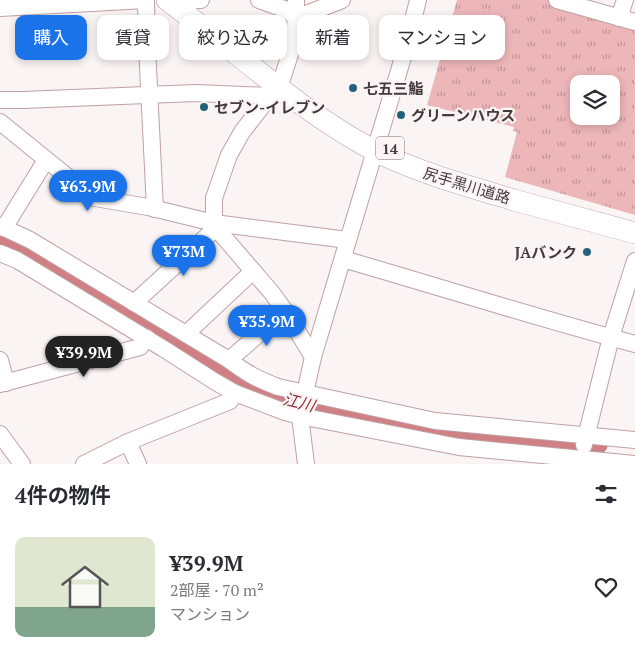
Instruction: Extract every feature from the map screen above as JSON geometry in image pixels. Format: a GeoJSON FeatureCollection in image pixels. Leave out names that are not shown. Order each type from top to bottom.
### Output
{"type":"FeatureCollection","features":[{"type":"Feature","properties":{"kind":"main road","name":"尻手黒川道路"},"geometry":{"type":"LineString","coordinates":[[184,1],[277,88],[330,125],[376,146],[424,172],[455,183],[635,233]]}},
{"type":"Feature","properties":{"kind":"main road","name":"尻手黒川道路"},"geometry":{"type":"LineString","coordinates":[[376,146],[455,174],[635,225]]}},
{"type":"Feature","properties":{"kind":"street"},"geometry":{"type":"LineString","coordinates":[[0,8],[146,0],[155,209]]}},
{"type":"Feature","properties":{"kind":"street"},"geometry":{"type":"LineString","coordinates":[[259,0],[288,10],[296,18]]}},
{"type":"Feature","properties":{"kind":"street"},"geometry":{"type":"LineString","coordinates":[[296,0],[293,45],[277,88],[242,132],[229,155],[214,198],[215,225],[285,311],[313,357]]}},
{"type":"Feature","properties":{"kind":"street"},"geometry":{"type":"LineString","coordinates":[[296,18],[342,0]]}},
{"type":"Feature","properties":{"kind":"street"},"geometry":{"type":"LineString","coordinates":[[306,464],[303,404],[313,357],[418,0]]}},
{"type":"Feature","properties":{"kind":"street"},"geometry":{"type":"LineString","coordinates":[[557,0],[627,20],[625,0]]}},
{"type":"Feature","properties":{"kind":"street"},"geometry":{"type":"LineString","coordinates":[[0,100],[150,96],[277,88]]}},
{"type":"Feature","properties":{"kind":"street"},"geometry":{"type":"LineString","coordinates":[[0,122],[95,198],[155,209],[215,225],[348,240]]}},
{"type":"Feature","properties":{"kind":"street"},"geometry":{"type":"LineString","coordinates":[[46,160],[2,227],[30,240],[229,360],[248,374],[278,387],[303,404],[459,447],[581,461],[635,464]]}},
{"type":"Feature","properties":{"kind":"street"},"geometry":{"type":"LineString","coordinates":[[134,303],[215,225]]}},
{"type":"Feature","properties":{"kind":"street"},"geometry":{"type":"LineString","coordinates":[[0,253],[17,260],[235,393],[285,412],[303,404],[435,421],[635,440]]}},
{"type":"Feature","properties":{"kind":"street"},"geometry":{"type":"LineString","coordinates":[[343,260],[635,344]]}},
{"type":"Feature","properties":{"kind":"street"},"geometry":{"type":"LineString","coordinates":[[581,461],[611,338],[635,261]]}},
{"type":"Feature","properties":{"kind":"street"},"geometry":{"type":"LineString","coordinates":[[186,334],[253,271]]}},
{"type":"Feature","properties":{"kind":"street"},"geometry":{"type":"LineString","coordinates":[[229,360],[285,311]]}},
{"type":"Feature","properties":{"kind":"street"},"geometry":{"type":"LineString","coordinates":[[0,360],[3,384],[140,347],[146,338]]}},
{"type":"Feature","properties":{"kind":"street"},"geometry":{"type":"LineString","coordinates":[[84,464],[128,442],[230,400],[235,393]]}},
{"type":"Feature","properties":{"kind":"street"},"geometry":{"type":"LineString","coordinates":[[0,434],[22,464]]}},
{"type":"Feature","properties":{"kind":"street"},"geometry":{"type":"LineString","coordinates":[[128,442],[138,464]]}},
{"type":"Feature","properties":{"kind":"green space"},"geometry":{"type":"Polygon","coordinates":[[[457,0],[578,0],[635,27],[635,215],[505,177],[517,132],[513,131],[514,127],[427,105],[440,60],[505,60],[505,15],[453,15],[457,0]]]}},
{"type":"Feature","properties":{"kind":"waterway","name":"江川"},"geometry":{"type":"LineString","coordinates":[[0,245],[96,296],[180,348],[261,393],[309,406],[395,421],[415,429],[598,444]]}},
{"type":"Feature","properties":{"kind":"place","name":"七五三鮨"},"geometry":{"type":"Point","coordinates":[353,88]}},
{"type":"Feature","properties":{"kind":"place","name":"セブン-イレブン"},"geometry":{"type":"Point","coordinates":[204,107]}},
{"type":"Feature","properties":{"kind":"place","name":"グリーンハウス"},"geometry":{"type":"Point","coordinates":[401,115]}},
{"type":"Feature","properties":{"kind":"place","name":"JAバンク"},"geometry":{"type":"Point","coordinates":[587,252]}}]}
